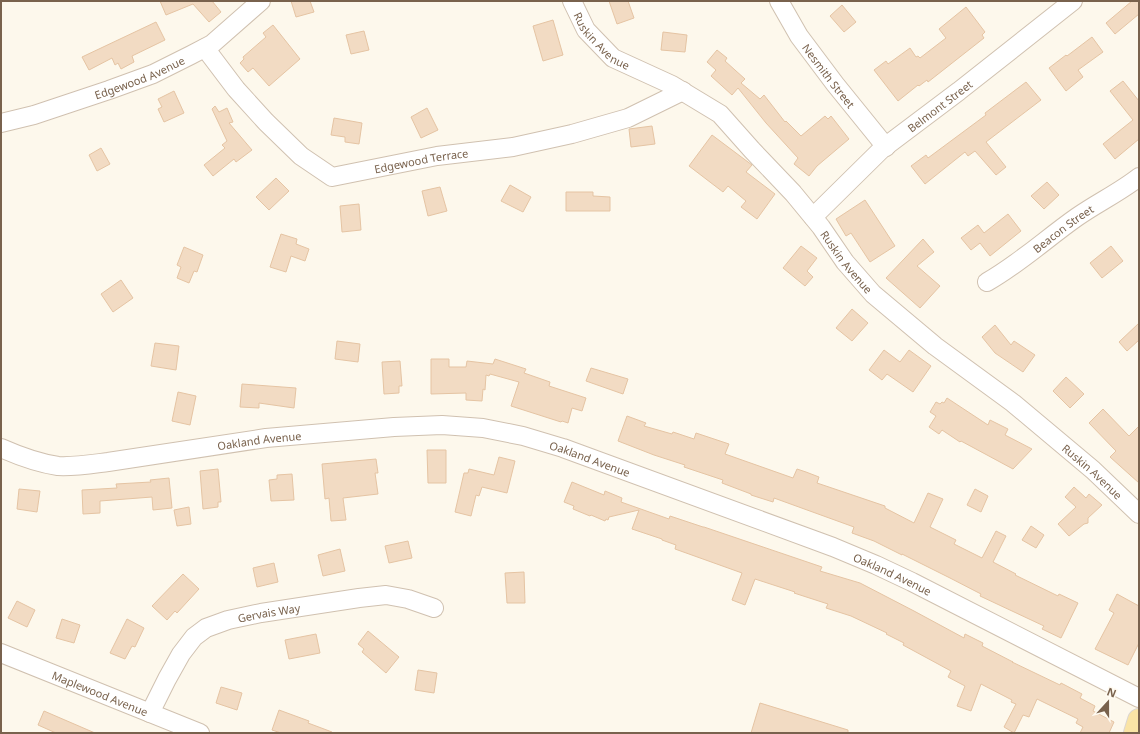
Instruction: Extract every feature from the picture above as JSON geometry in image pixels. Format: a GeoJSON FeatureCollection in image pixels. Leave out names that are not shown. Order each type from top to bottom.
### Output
{"type":"FeatureCollection","features":[{"type":"Feature","properties":{"kind":"main road"},"geometry":{"type":"LineString","coordinates":[[1134,733],[1139,720]]}},
{"type":"Feature","properties":{"kind":"street","name":"Edgewood Avenue"},"geometry":{"type":"LineString","coordinates":[[1,123],[34,115],[153,74],[212,44],[262,1]]}},
{"type":"Feature","properties":{"kind":"street","name":"Ruskin Avenue"},"geometry":{"type":"LineString","coordinates":[[572,1],[586,30],[613,58],[672,85],[720,114],[752,150],[793,192],[845,262],[873,294],[935,346],[1013,403],[1093,470],[1139,514]]}},
{"type":"Feature","properties":{"kind":"street","name":"Nesmith Street"},"geometry":{"type":"LineString","coordinates":[[779,1],[799,36],[835,84],[886,146]]}},
{"type":"Feature","properties":{"kind":"street","name":"Belmont Street"},"geometry":{"type":"LineString","coordinates":[[813,217],[886,146],[1073,1]]}},
{"type":"Feature","properties":{"kind":"street","name":"Edgewood Terrace"},"geometry":{"type":"LineString","coordinates":[[205,48],[236,89],[266,122],[301,156],[332,177],[437,156],[513,147],[572,134],[628,118],[683,91]]}},
{"type":"Feature","properties":{"kind":"street","name":"Beacon Street"},"geometry":{"type":"LineString","coordinates":[[987,282],[1003,273],[1078,216],[1139,177]]}},
{"type":"Feature","properties":{"kind":"street","name":"Oakland Avenue"},"geometry":{"type":"LineString","coordinates":[[1,448],[36,462],[59,466],[94,464],[266,438],[394,427],[442,425],[483,428],[517,435],[570,451],[833,547],[876,565],[1139,698]]}},
{"type":"Feature","properties":{"kind":"street","name":"Gervais Way"},"geometry":{"type":"LineString","coordinates":[[150,713],[181,654],[194,637],[206,628],[228,620],[262,613],[386,595],[408,599],[434,608]]}},
{"type":"Feature","properties":{"kind":"street","name":"Maplewood Avenue"},"geometry":{"type":"LineString","coordinates":[[1,653],[200,733]]}},
{"type":"Feature","properties":{"kind":"building"},"geometry":{"type":"Polygon","coordinates":[[[160,1],[212,1],[221,12],[209,22],[193,4],[166,15],[160,1]]]}},
{"type":"Feature","properties":{"kind":"building"},"geometry":{"type":"Polygon","coordinates":[[[291,1],[310,1],[314,12],[296,17],[291,1]]]}},
{"type":"Feature","properties":{"kind":"building"},"geometry":{"type":"Polygon","coordinates":[[[609,1],[628,1],[634,18],[617,24],[609,1]]]}},
{"type":"Feature","properties":{"kind":"building"},"geometry":{"type":"Polygon","coordinates":[[[1132,1],[1139,1],[1139,14],[1115,34],[1106,23],[1132,1]]]}},
{"type":"Feature","properties":{"kind":"building"},"geometry":{"type":"Polygon","coordinates":[[[842,5],[856,22],[844,32],[830,16],[842,5]]]}},
{"type":"Feature","properties":{"kind":"building"},"geometry":{"type":"Polygon","coordinates":[[[966,7],[985,32],[982,35],[984,38],[928,82],[927,80],[919,86],[918,85],[898,101],[874,70],[886,61],[888,64],[910,48],[916,57],[918,56],[920,58],[946,38],[939,29],[966,7]]]}},
{"type":"Feature","properties":{"kind":"building"},"geometry":{"type":"Polygon","coordinates":[[[553,20],[563,55],[543,61],[533,26],[553,20]]]}},
{"type":"Feature","properties":{"kind":"building"},"geometry":{"type":"Polygon","coordinates":[[[156,22],[165,40],[132,56],[134,62],[121,69],[118,63],[115,65],[112,58],[89,70],[82,57],[156,22]]]}},
{"type":"Feature","properties":{"kind":"building"},"geometry":{"type":"Polygon","coordinates":[[[273,25],[300,59],[269,86],[253,68],[248,72],[240,63],[244,59],[243,57],[266,37],[263,33],[273,25]]]}},
{"type":"Feature","properties":{"kind":"building"},"geometry":{"type":"Polygon","coordinates":[[[364,31],[369,50],[351,54],[346,35],[364,31]]]}},
{"type":"Feature","properties":{"kind":"building"},"geometry":{"type":"Polygon","coordinates":[[[663,32],[687,35],[685,52],[661,50],[663,32]]]}},
{"type":"Feature","properties":{"kind":"building"},"geometry":{"type":"Polygon","coordinates":[[[1092,37],[1103,52],[1078,70],[1083,77],[1066,91],[1049,68],[1092,37]]]}},
{"type":"Feature","properties":{"kind":"building"},"geometry":{"type":"Polygon","coordinates":[[[717,50],[727,58],[725,61],[745,79],[741,83],[760,99],[764,95],[785,122],[786,121],[801,136],[825,116],[828,119],[831,116],[849,139],[817,166],[809,176],[794,164],[798,158],[766,123],[738,88],[732,95],[711,76],[716,70],[707,62],[717,50]]]}},
{"type":"Feature","properties":{"kind":"building"},"geometry":{"type":"Polygon","coordinates":[[[1123,81],[1139,101],[1139,139],[1115,159],[1103,144],[1133,120],[1110,91],[1123,81]]]}},
{"type":"Feature","properties":{"kind":"building"},"geometry":{"type":"Polygon","coordinates":[[[1026,82],[1041,100],[986,142],[1006,167],[996,175],[975,151],[968,156],[965,152],[925,184],[911,166],[926,155],[928,158],[986,115],[985,113],[1026,82]]]}},
{"type":"Feature","properties":{"kind":"building"},"geometry":{"type":"Polygon","coordinates":[[[174,91],[184,113],[164,122],[158,109],[162,107],[158,99],[174,91]]]}},
{"type":"Feature","properties":{"kind":"building"},"geometry":{"type":"Polygon","coordinates":[[[215,106],[219,112],[227,108],[233,122],[229,123],[252,150],[236,162],[234,159],[213,176],[204,165],[225,148],[222,145],[227,141],[212,109],[215,106]]]}},
{"type":"Feature","properties":{"kind":"building"},"geometry":{"type":"Polygon","coordinates":[[[427,108],[438,130],[421,138],[411,117],[427,108]]]}},
{"type":"Feature","properties":{"kind":"building"},"geometry":{"type":"Polygon","coordinates":[[[334,118],[362,123],[359,144],[345,142],[345,137],[331,135],[334,118]]]}},
{"type":"Feature","properties":{"kind":"building"},"geometry":{"type":"Polygon","coordinates":[[[652,126],[655,144],[631,147],[629,129],[652,126]]]}},
{"type":"Feature","properties":{"kind":"building"},"geometry":{"type":"Polygon","coordinates":[[[712,135],[752,165],[746,172],[775,194],[757,219],[741,207],[746,201],[728,186],[723,192],[689,166],[712,135]]]}},
{"type":"Feature","properties":{"kind":"building"},"geometry":{"type":"Polygon","coordinates":[[[101,148],[110,164],[97,171],[89,155],[101,148]]]}},
{"type":"Feature","properties":{"kind":"building"},"geometry":{"type":"Polygon","coordinates":[[[276,178],[289,191],[269,210],[256,197],[276,178]]]}},
{"type":"Feature","properties":{"kind":"building"},"geometry":{"type":"Polygon","coordinates":[[[1047,182],[1059,195],[1044,209],[1031,196],[1047,182]]]}},
{"type":"Feature","properties":{"kind":"building"},"geometry":{"type":"Polygon","coordinates":[[[510,185],[531,197],[523,212],[501,201],[510,185]]]}},
{"type":"Feature","properties":{"kind":"building"},"geometry":{"type":"Polygon","coordinates":[[[440,187],[447,211],[428,216],[422,191],[440,187]]]}},
{"type":"Feature","properties":{"kind":"building"},"geometry":{"type":"Polygon","coordinates":[[[566,192],[593,192],[593,196],[610,197],[610,211],[566,211],[566,192]]]}},
{"type":"Feature","properties":{"kind":"building"},"geometry":{"type":"Polygon","coordinates":[[[865,200],[895,246],[870,262],[851,233],[846,236],[836,219],[865,200]]]}},
{"type":"Feature","properties":{"kind":"building"},"geometry":{"type":"Polygon","coordinates":[[[359,204],[361,230],[342,232],[340,206],[359,204]]]}},
{"type":"Feature","properties":{"kind":"building"},"geometry":{"type":"Polygon","coordinates":[[[1008,214],[1021,231],[990,256],[980,243],[971,250],[961,238],[978,225],[984,233],[1008,214]]]}},
{"type":"Feature","properties":{"kind":"building"},"geometry":{"type":"Polygon","coordinates":[[[281,234],[297,239],[296,244],[309,249],[305,261],[291,256],[286,272],[270,267],[281,234]]]}},
{"type":"Feature","properties":{"kind":"building"},"geometry":{"type":"Polygon","coordinates":[[[923,239],[934,252],[917,266],[940,286],[920,308],[886,278],[923,239]]]}},
{"type":"Feature","properties":{"kind":"building"},"geometry":{"type":"Polygon","coordinates":[[[801,246],[817,258],[807,271],[813,277],[805,286],[783,268],[801,246]]]}},
{"type":"Feature","properties":{"kind":"building"},"geometry":{"type":"Polygon","coordinates":[[[1111,246],[1123,261],[1102,278],[1090,263],[1111,246]]]}},
{"type":"Feature","properties":{"kind":"building"},"geometry":{"type":"Polygon","coordinates":[[[184,247],[203,255],[197,272],[194,271],[189,283],[177,278],[181,267],[177,265],[184,247]]]}},
{"type":"Feature","properties":{"kind":"building"},"geometry":{"type":"Polygon","coordinates":[[[121,280],[133,298],[113,312],[101,294],[121,280]]]}},
{"type":"Feature","properties":{"kind":"building"},"geometry":{"type":"Polygon","coordinates":[[[852,309],[868,323],[852,341],[836,328],[852,309]]]}},
{"type":"Feature","properties":{"kind":"building"},"geometry":{"type":"Polygon","coordinates":[[[1139,323],[1139,340],[1127,351],[1119,342],[1139,323]]]}},
{"type":"Feature","properties":{"kind":"building"},"geometry":{"type":"Polygon","coordinates":[[[995,325],[1011,345],[1014,341],[1035,355],[1023,372],[995,353],[982,337],[995,325]]]}},
{"type":"Feature","properties":{"kind":"building"},"geometry":{"type":"Polygon","coordinates":[[[337,341],[360,344],[358,362],[335,359],[337,341]]]}},
{"type":"Feature","properties":{"kind":"building"},"geometry":{"type":"Polygon","coordinates":[[[155,343],[179,346],[176,370],[151,366],[155,343]]]}},
{"type":"Feature","properties":{"kind":"building"},"geometry":{"type":"Polygon","coordinates":[[[884,350],[900,362],[909,350],[931,366],[913,392],[887,374],[882,380],[869,370],[884,350]]]}},
{"type":"Feature","properties":{"kind":"building"},"geometry":{"type":"Polygon","coordinates":[[[431,359],[449,359],[449,367],[466,367],[467,361],[493,364],[495,359],[526,369],[524,373],[550,382],[549,386],[586,398],[582,411],[572,408],[568,423],[511,406],[519,382],[490,374],[489,376],[486,375],[485,390],[483,389],[482,401],[466,400],[466,393],[431,394],[431,359]]]}},
{"type":"Feature","properties":{"kind":"building"},"geometry":{"type":"Polygon","coordinates":[[[400,361],[402,386],[399,386],[399,393],[384,394],[382,362],[400,361]]]}},
{"type":"Feature","properties":{"kind":"building"},"geometry":{"type":"Polygon","coordinates":[[[591,368],[628,379],[623,394],[586,381],[591,368]]]}},
{"type":"Feature","properties":{"kind":"building"},"geometry":{"type":"Polygon","coordinates":[[[1066,377],[1084,394],[1070,408],[1053,391],[1066,377]]]}},
{"type":"Feature","properties":{"kind":"building"},"geometry":{"type":"Polygon","coordinates":[[[242,384],[296,388],[294,408],[259,403],[259,408],[240,407],[242,384]]]}},
{"type":"Feature","properties":{"kind":"building"},"geometry":{"type":"Polygon","coordinates":[[[178,392],[196,396],[190,425],[172,421],[178,392]]]}},
{"type":"Feature","properties":{"kind":"building"},"geometry":{"type":"Polygon","coordinates":[[[947,398],[988,425],[990,420],[1008,429],[1005,435],[1032,449],[1013,469],[961,441],[960,442],[942,430],[939,434],[929,427],[936,416],[930,412],[936,402],[940,404],[942,402],[944,403],[947,398]]]}},
{"type":"Feature","properties":{"kind":"building"},"geometry":{"type":"Polygon","coordinates":[[[1103,409],[1129,436],[1139,426],[1139,483],[1110,457],[1116,451],[1089,423],[1103,409]]]}},
{"type":"Feature","properties":{"kind":"building"},"geometry":{"type":"Polygon","coordinates":[[[627,416],[646,423],[644,426],[672,434],[673,432],[694,439],[696,433],[729,444],[725,454],[793,478],[797,469],[806,472],[819,477],[817,483],[885,506],[885,508],[914,523],[928,493],[943,499],[930,527],[956,540],[954,544],[982,558],[996,531],[1006,536],[993,562],[1016,574],[1015,575],[1058,596],[1059,594],[1078,603],[1061,638],[1042,629],[1044,626],[980,596],[981,594],[950,578],[874,541],[852,533],[854,527],[774,498],[773,502],[751,495],[722,483],[723,480],[684,467],[685,465],[618,441],[627,416]]]}},
{"type":"Feature","properties":{"kind":"building"},"geometry":{"type":"Polygon","coordinates":[[[427,450],[446,450],[446,483],[428,483],[427,450]]]}},
{"type":"Feature","properties":{"kind":"building"},"geometry":{"type":"Polygon","coordinates":[[[499,457],[515,461],[507,493],[482,487],[479,496],[476,495],[471,516],[455,512],[464,473],[468,473],[469,469],[494,475],[499,457]]]}},
{"type":"Feature","properties":{"kind":"building"},"geometry":{"type":"Polygon","coordinates":[[[376,459],[378,473],[375,473],[378,494],[343,498],[346,520],[331,521],[329,498],[325,499],[322,464],[376,459]]]}},
{"type":"Feature","properties":{"kind":"building"},"geometry":{"type":"Polygon","coordinates":[[[218,469],[221,502],[218,502],[218,507],[203,509],[200,471],[218,469]]]}},
{"type":"Feature","properties":{"kind":"building"},"geometry":{"type":"Polygon","coordinates":[[[292,474],[294,500],[271,501],[269,480],[277,479],[277,475],[292,474]]]}},
{"type":"Feature","properties":{"kind":"building"},"geometry":{"type":"Polygon","coordinates":[[[169,478],[172,508],[153,510],[152,497],[100,501],[100,513],[83,514],[82,490],[117,488],[116,484],[151,482],[150,480],[169,478]]]}},
{"type":"Feature","properties":{"kind":"building"},"geometry":{"type":"Polygon","coordinates":[[[572,482],[604,495],[605,491],[622,498],[621,502],[669,519],[670,516],[704,527],[822,567],[820,571],[860,583],[964,638],[965,634],[983,643],[982,646],[1012,662],[1060,685],[1061,683],[1082,694],[1080,698],[1095,706],[1093,711],[1114,722],[1109,733],[1080,733],[1083,727],[1076,723],[1078,719],[1037,699],[1029,717],[1023,715],[1014,733],[1004,727],[1016,704],[1011,702],[1012,700],[981,684],[971,711],[957,706],[965,686],[948,677],[951,671],[903,645],[904,643],[886,634],[887,633],[851,616],[826,608],[828,604],[794,593],[795,592],[755,579],[745,605],[732,600],[742,573],[675,549],[676,545],[632,529],[639,510],[609,517],[608,520],[606,519],[605,521],[573,509],[574,506],[564,502],[572,482]]]}},
{"type":"Feature","properties":{"kind":"building"},"geometry":{"type":"Polygon","coordinates":[[[1074,487],[1086,498],[1089,494],[1102,505],[1088,518],[1088,523],[1084,524],[1069,536],[1058,524],[1076,507],[1065,497],[1074,487]]]}},
{"type":"Feature","properties":{"kind":"building"},"geometry":{"type":"Polygon","coordinates":[[[19,489],[40,491],[37,512],[17,509],[19,489]]]}},
{"type":"Feature","properties":{"kind":"building"},"geometry":{"type":"Polygon","coordinates":[[[975,489],[988,496],[981,512],[967,505],[975,489]]]}},
{"type":"Feature","properties":{"kind":"building"},"geometry":{"type":"Polygon","coordinates":[[[189,507],[191,524],[177,526],[174,510],[189,507]]]}},
{"type":"Feature","properties":{"kind":"building"},"geometry":{"type":"Polygon","coordinates":[[[1031,526],[1044,535],[1036,548],[1022,540],[1031,526]]]}},
{"type":"Feature","properties":{"kind":"building"},"geometry":{"type":"Polygon","coordinates":[[[408,541],[412,558],[389,563],[385,546],[408,541]]]}},
{"type":"Feature","properties":{"kind":"building"},"geometry":{"type":"Polygon","coordinates":[[[340,549],[345,571],[323,576],[318,555],[340,549]]]}},
{"type":"Feature","properties":{"kind":"building"},"geometry":{"type":"Polygon","coordinates":[[[274,563],[278,582],[257,587],[253,568],[274,563]]]}},
{"type":"Feature","properties":{"kind":"building"},"geometry":{"type":"Polygon","coordinates":[[[524,572],[525,603],[507,603],[505,573],[524,572]]]}},
{"type":"Feature","properties":{"kind":"building"},"geometry":{"type":"Polygon","coordinates":[[[183,574],[199,589],[177,613],[175,611],[167,620],[152,606],[183,574]]]}},
{"type":"Feature","properties":{"kind":"building"},"geometry":{"type":"Polygon","coordinates":[[[1117,594],[1139,606],[1139,643],[1128,665],[1095,649],[1114,613],[1109,610],[1117,594]]]}},
{"type":"Feature","properties":{"kind":"building"},"geometry":{"type":"Polygon","coordinates":[[[17,601],[35,610],[27,627],[8,618],[17,601]]]}},
{"type":"Feature","properties":{"kind":"building"},"geometry":{"type":"Polygon","coordinates":[[[62,619],[80,625],[74,643],[56,638],[62,619]]]}},
{"type":"Feature","properties":{"kind":"building"},"geometry":{"type":"Polygon","coordinates":[[[127,619],[144,628],[135,647],[132,646],[125,659],[110,653],[127,619]]]}},
{"type":"Feature","properties":{"kind":"building"},"geometry":{"type":"Polygon","coordinates":[[[368,631],[399,657],[386,673],[362,652],[364,649],[358,644],[368,631]]]}},
{"type":"Feature","properties":{"kind":"building"},"geometry":{"type":"Polygon","coordinates":[[[316,634],[320,653],[289,659],[285,640],[316,634]]]}},
{"type":"Feature","properties":{"kind":"building"},"geometry":{"type":"Polygon","coordinates":[[[418,670],[437,673],[434,693],[415,690],[418,670]]]}},
{"type":"Feature","properties":{"kind":"building"},"geometry":{"type":"Polygon","coordinates":[[[221,687],[242,693],[237,710],[216,703],[221,687]]]}},
{"type":"Feature","properties":{"kind":"building"},"geometry":{"type":"Polygon","coordinates":[[[760,703],[848,730],[848,733],[751,733],[760,703]]]}},
{"type":"Feature","properties":{"kind":"building"},"geometry":{"type":"Polygon","coordinates":[[[279,710],[309,721],[308,723],[332,732],[281,733],[272,730],[279,710]]]}},
{"type":"Feature","properties":{"kind":"building"},"geometry":{"type":"Polygon","coordinates":[[[44,711],[95,733],[56,733],[38,725],[44,711]]]}}]}
